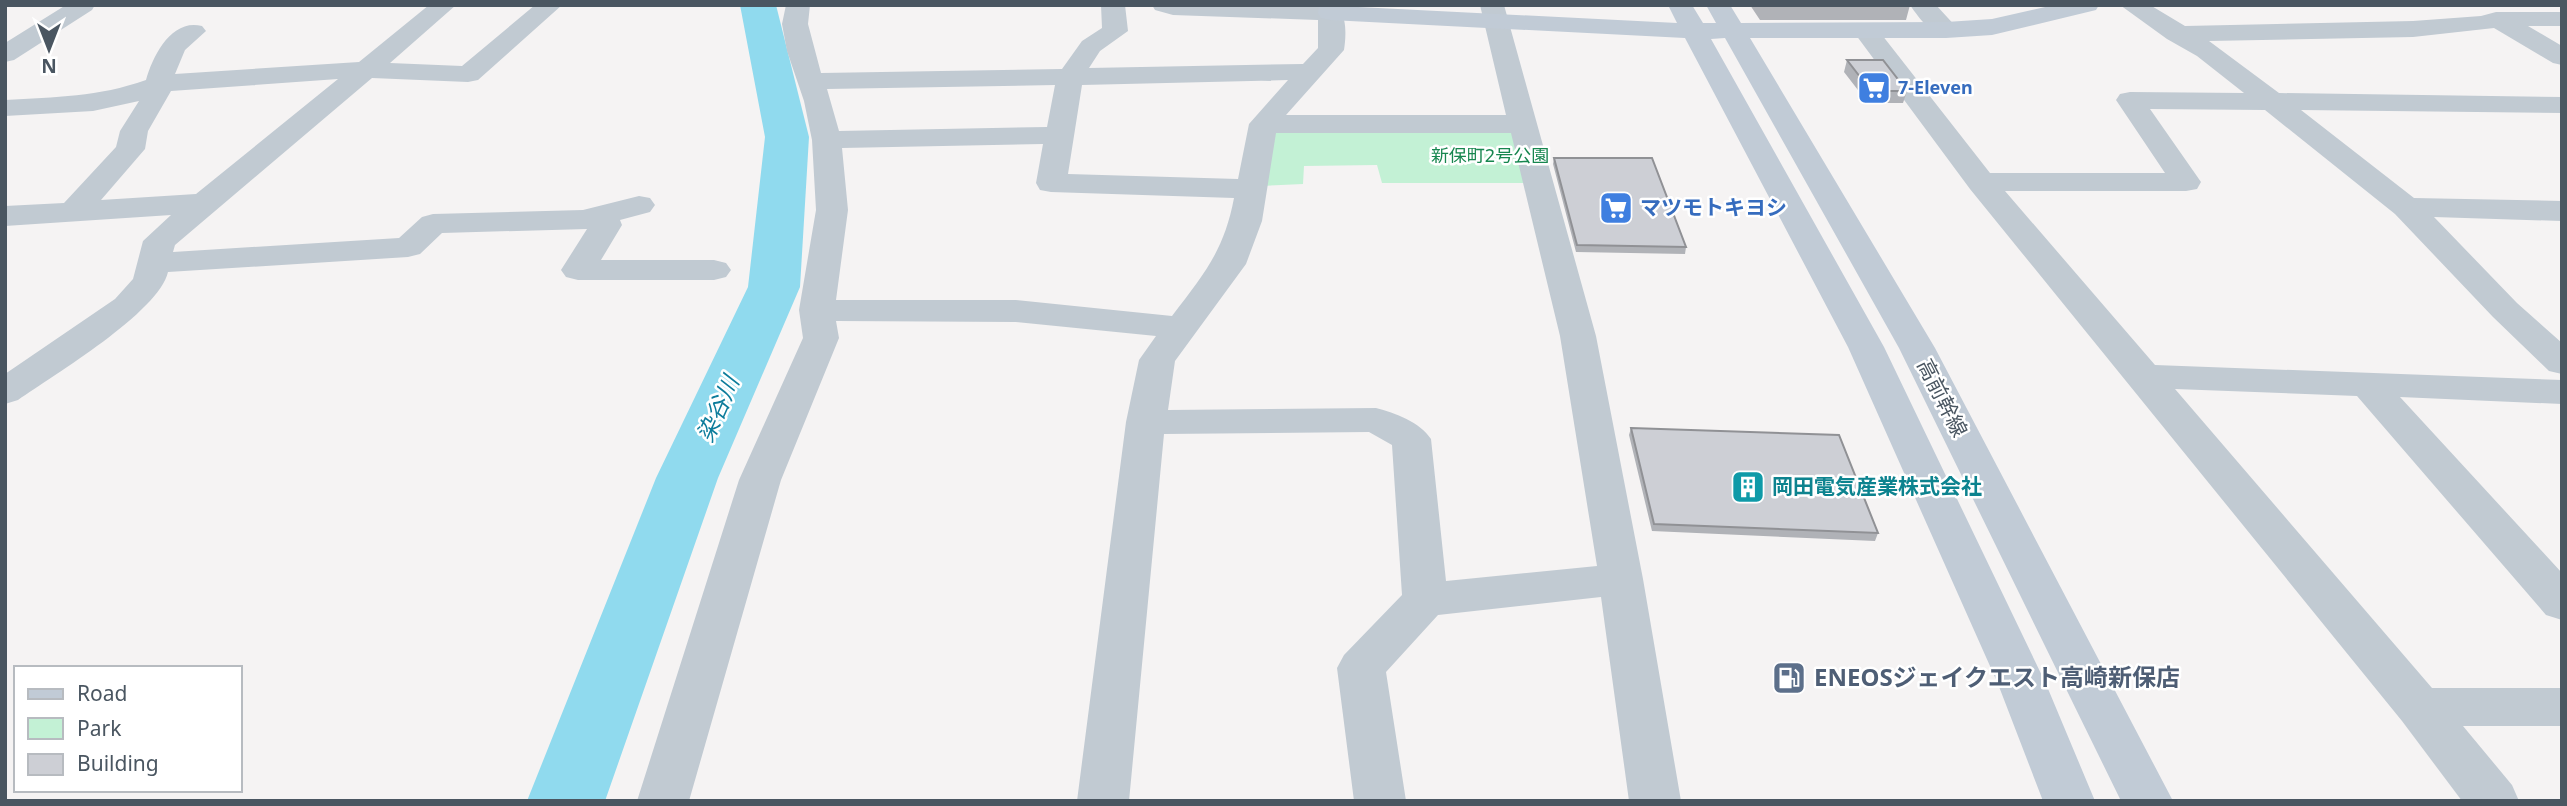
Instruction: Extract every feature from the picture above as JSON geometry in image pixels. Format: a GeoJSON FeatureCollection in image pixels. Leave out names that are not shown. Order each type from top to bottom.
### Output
{"type":"FeatureCollection","features":[{"type":"Feature","properties":{"kind":"street"},"geometry":{"type":"LineString","coordinates":[[5,54],[83,5]]}},
{"type":"Feature","properties":{"kind":"street"},"geometry":{"type":"LineString","coordinates":[[5,392],[127,306],[149,281],[159,241],[444,5]]}},
{"type":"Feature","properties":{"kind":"street"},"geometry":{"type":"LineString","coordinates":[[5,108],[93,103],[120,99],[157,85],[277,74],[368,70],[468,74],[550,5]]}},
{"type":"Feature","properties":{"kind":"street"},"geometry":{"type":"LineString","coordinates":[[663,801],[760,480],[821,338],[817,310],[832,210],[827,140],[796,24],[798,5]]}},
{"type":"Feature","properties":{"kind":"street"},"geometry":{"type":"LineString","coordinates":[[1112,5],[1115,31],[1091,46],[1070,77],[1051,183],[1252,189]]}},
{"type":"Feature","properties":{"kind":"street"},"geometry":{"type":"LineString","coordinates":[[1164,5],[1173,8],[1706,18],[1866,31],[1992,27],[2087,5]]}},
{"type":"Feature","properties":{"kind":"street"},"geometry":{"type":"LineString","coordinates":[[1922,5],[1946,30]]}},
{"type":"Feature","properties":{"kind":"street"},"geometry":{"type":"LineString","coordinates":[[2132,5],[2206,50],[2406,207],[2505,310],[2562,363]]}},
{"type":"Feature","properties":{"kind":"street"},"geometry":{"type":"LineString","coordinates":[[2470,5],[2562,57]]}},
{"type":"Feature","properties":{"kind":"street"},"geometry":{"type":"LineString","coordinates":[[1103,801],[1146,422],[1157,360],[1229,264],[1246,221],[1263,124],[1331,50],[1331,9]]}},
{"type":"Feature","properties":{"kind":"street"},"geometry":{"type":"LineString","coordinates":[[1493,13],[1578,336],[1655,801]]}},
{"type":"Feature","properties":{"kind":"street"},"geometry":{"type":"LineString","coordinates":[[1706,18],[1866,347],[2022,684],[2069,801]]}},
{"type":"Feature","properties":{"kind":"street","name":"高前幹線"},"geometry":{"type":"LineString","coordinates":[[1706,18],[1917,348],[2147,801]]}},
{"type":"Feature","properties":{"kind":"street"},"geometry":{"type":"LineString","coordinates":[[2176,34],[2413,29],[2483,23],[2496,19],[2562,19]]}},
{"type":"Feature","properties":{"kind":"street"},"geometry":{"type":"LineString","coordinates":[[73,212],[130,149],[134,131],[155,99],[157,85],[174,47],[193,31]]}},
{"type":"Feature","properties":{"kind":"street"},"geometry":{"type":"LineString","coordinates":[[1866,31],[1981,182],[2419,707],[2493,801]]}},
{"type":"Feature","properties":{"kind":"street"},"geometry":{"type":"LineString","coordinates":[[810,81],[1308,72]]}},
{"type":"Feature","properties":{"kind":"street"},"geometry":{"type":"LineString","coordinates":[[1981,182],[2186,182],[2130,100],[2562,105]]}},
{"type":"Feature","properties":{"kind":"street"},"geometry":{"type":"LineString","coordinates":[[1263,124],[1522,124]]}},
{"type":"Feature","properties":{"kind":"street"},"geometry":{"type":"LineString","coordinates":[[827,140],[1060,135]]}},
{"type":"Feature","properties":{"kind":"street"},"geometry":{"type":"LineString","coordinates":[[5,216],[205,203]]}},
{"type":"Feature","properties":{"kind":"street"},"geometry":{"type":"LineString","coordinates":[[154,263],[408,247],[433,224],[584,220],[639,205]]}},
{"type":"Feature","properties":{"kind":"street"},"geometry":{"type":"LineString","coordinates":[[2406,207],[2562,211]]}},
{"type":"Feature","properties":{"kind":"street"},"geometry":{"type":"LineString","coordinates":[[603,215],[606,225],[578,270],[714,270]]}},
{"type":"Feature","properties":{"kind":"street"},"geometry":{"type":"LineString","coordinates":[[817,310],[1016,311],[1183,328]]}},
{"type":"Feature","properties":{"kind":"street"},"geometry":{"type":"LineString","coordinates":[[2143,376],[2562,392]]}},
{"type":"Feature","properties":{"kind":"street"},"geometry":{"type":"LineString","coordinates":[[2368,385],[2562,603]]}},
{"type":"Feature","properties":{"kind":"street"},"geometry":{"type":"LineString","coordinates":[[1146,422],[1376,420],[1411,439],[1425,600]]}},
{"type":"Feature","properties":{"kind":"street"},"geometry":{"type":"LineString","coordinates":[[1380,801],[1362,668],[1425,600],[1620,579]]}},
{"type":"Feature","properties":{"kind":"street"},"geometry":{"type":"LineString","coordinates":[[2419,707],[2562,707]]}},
{"type":"Feature","properties":{"kind":"green space","name":"新保町2号公園"},"geometry":{"type":"Polygon","coordinates":[[[1271,130],[1512,133],[1527,183],[1382,183],[1377,165],[1304,166],[1303,184],[1261,186],[1271,130]]]}},
{"type":"Feature","properties":{"kind":"building"},"geometry":{"type":"Polygon","coordinates":[[[1847,60],[1883,60],[1907,91],[1871,91],[1847,60]]]}},
{"type":"Feature","properties":{"kind":"building","name":"マツモトキヨシ"},"geometry":{"type":"Polygon","coordinates":[[[1554,158],[1652,158],[1686,247],[1577,245],[1554,158]]]}},
{"type":"Feature","properties":{"kind":"building","name":"岡田電気産業株式会社"},"geometry":{"type":"Polygon","coordinates":[[[1631,428],[1839,435],[1878,533],[1654,524],[1631,428]]]}},
{"type":"Feature","properties":{"kind":"waterway","name":"染谷川"},"geometry":{"type":"LineString","coordinates":[[566,801],[687,478],[774,287],[787,137],[758,5]]}},
{"type":"Feature","properties":{"kind":"place","name":"7-Eleven"},"geometry":{"type":"Point","coordinates":[1874,88]}},
{"type":"Feature","properties":{"kind":"place","name":"マツモトキヨシ"},"geometry":{"type":"Point","coordinates":[1616,208]}},
{"type":"Feature","properties":{"kind":"place","name":"岡田電気産業株式会社"},"geometry":{"type":"Point","coordinates":[1748,487]}},
{"type":"Feature","properties":{"kind":"place","name":"ENEOSジェイクエスト高崎新保店"},"geometry":{"type":"Point","coordinates":[1789,678]}}]}
